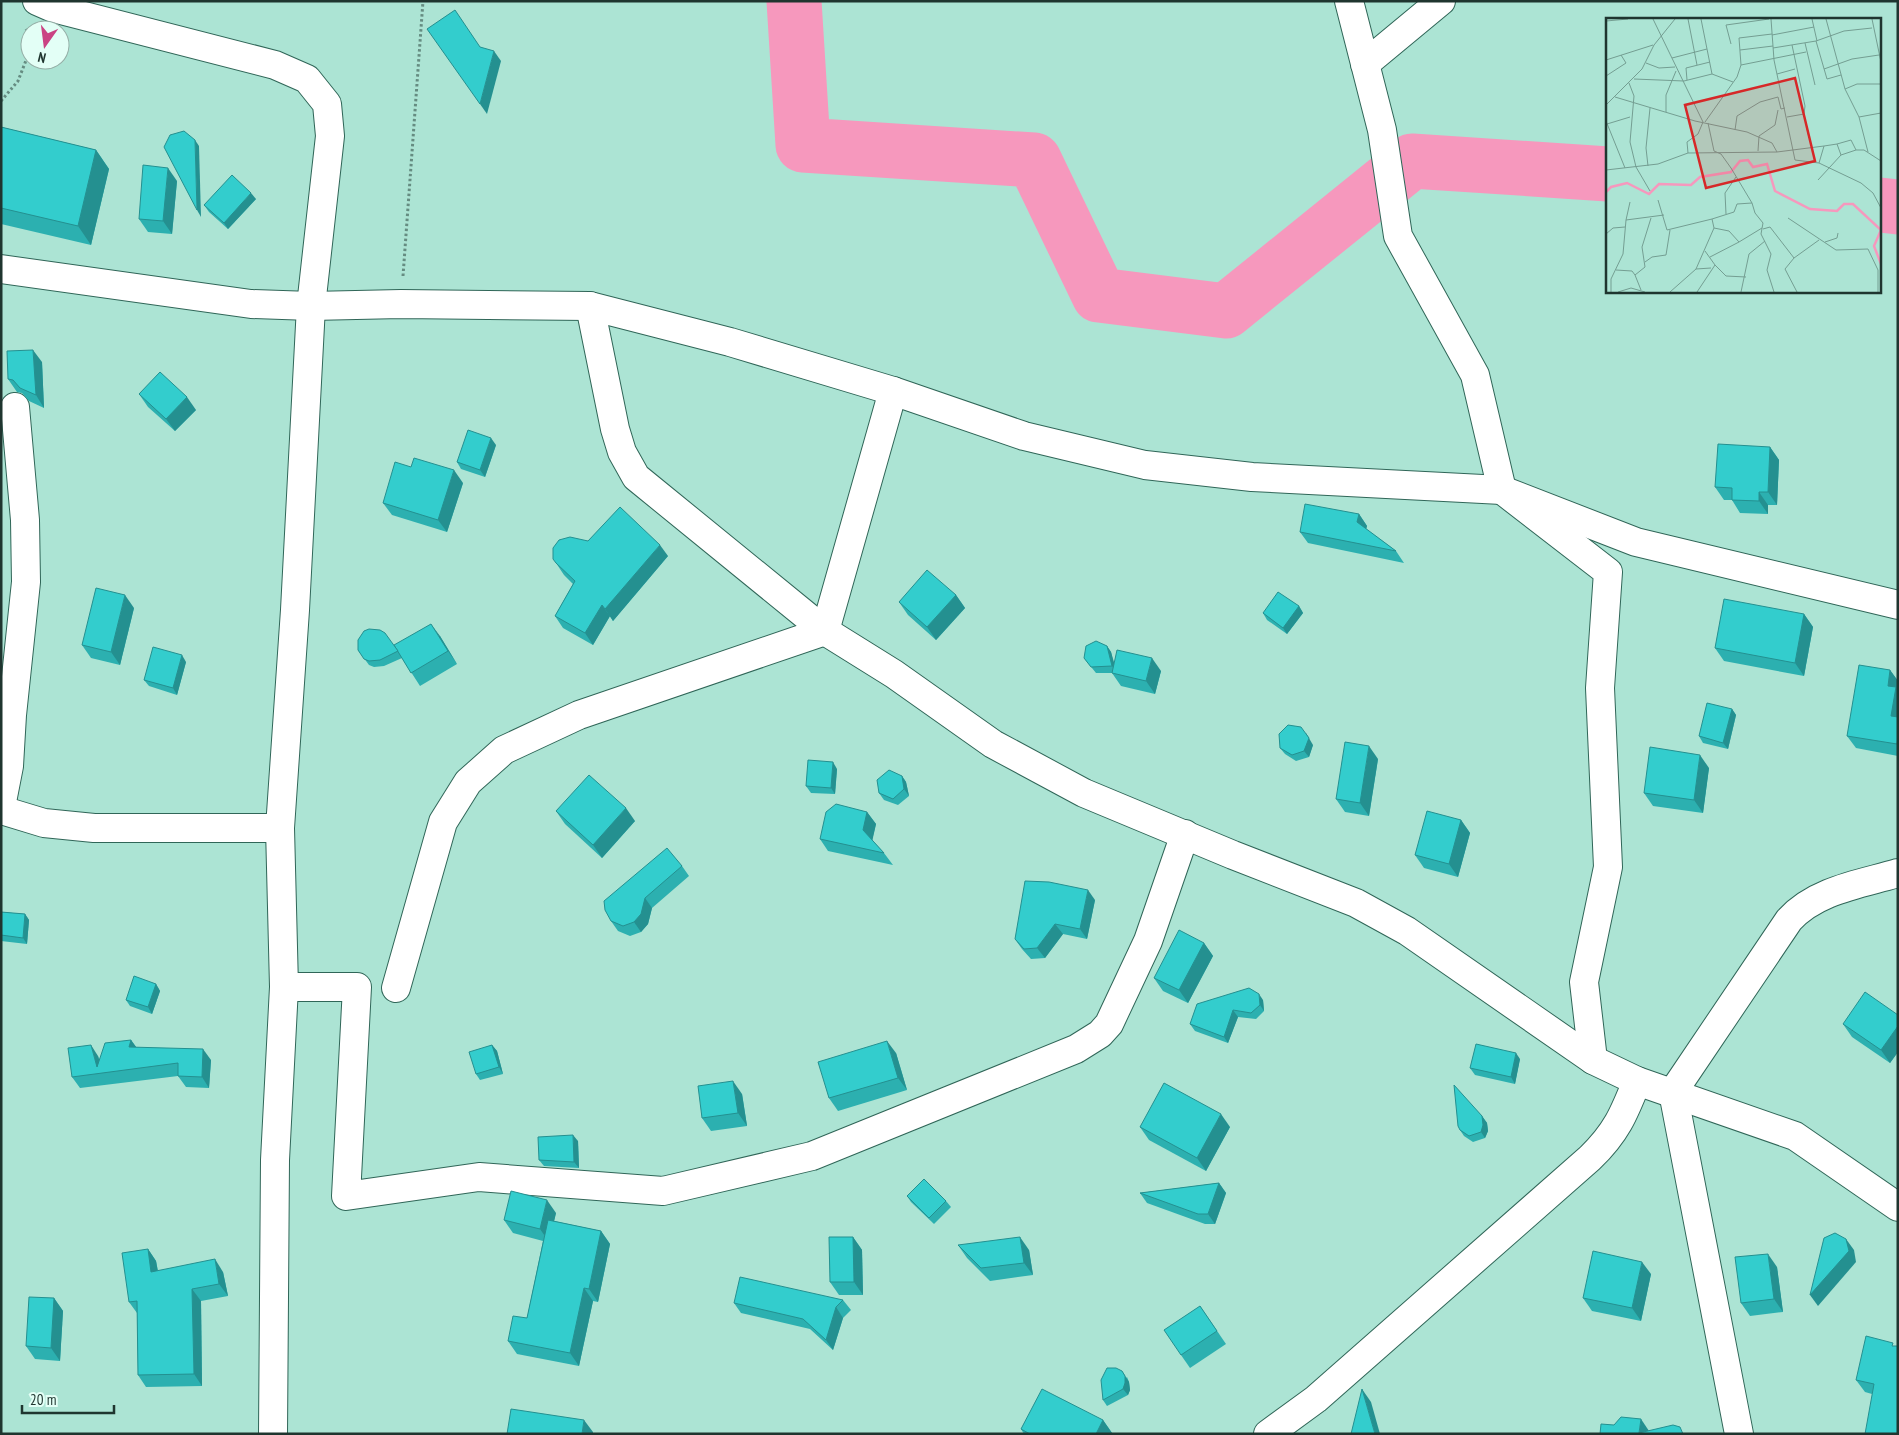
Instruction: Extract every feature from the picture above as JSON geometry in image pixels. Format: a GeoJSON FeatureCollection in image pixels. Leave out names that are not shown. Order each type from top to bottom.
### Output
{"type":"FeatureCollection","features":[{"type":"Feature","properties":{"kind":"street"},"geometry":{"type":"LineString","coordinates":[[37,1],[53,8],[275,65],[307,80],[327,104],[330,136],[311,306],[295,610],[280,828],[284,987],[275,1160],[273,1434]]}},
{"type":"Feature","properties":{"kind":"street"},"geometry":{"type":"LineString","coordinates":[[1349,1],[1382,130],[1398,236],[1475,376],[1502,490],[1608,572],[1600,688],[1608,867],[1584,982],[1594,1060]]}},
{"type":"Feature","properties":{"kind":"street"},"geometry":{"type":"LineString","coordinates":[[1364,64],[1441,1]]}},
{"type":"Feature","properties":{"kind":"street"},"geometry":{"type":"LineString","coordinates":[[1,268],[251,304],[311,306],[401,304],[590,306],[730,342],[893,392],[1024,436],[1145,465],[1252,477],[1502,490],[1636,542],[1898,605]]}},
{"type":"Feature","properties":{"kind":"street"},"geometry":{"type":"LineString","coordinates":[[590,306],[615,429],[622,452],[636,477],[825,631],[894,674],[993,744],[1084,793],[1233,855],[1356,903],[1407,931],[1594,1060],[1636,1081],[1673,1092],[1795,1136],[1898,1207]]}},
{"type":"Feature","properties":{"kind":"street"},"geometry":{"type":"LineString","coordinates":[[825,631],[893,392]]}},
{"type":"Feature","properties":{"kind":"street"},"geometry":{"type":"LineString","coordinates":[[15,407],[25,520],[26,582],[12,715],[9,766],[1,809],[44,823],[94,828],[280,828]]}},
{"type":"Feature","properties":{"kind":"street"},"geometry":{"type":"LineString","coordinates":[[396,988],[443,822],[468,782],[504,750],[579,715],[825,631]]}},
{"type":"Feature","properties":{"kind":"street"},"geometry":{"type":"LineString","coordinates":[[284,987],[356,987],[346,1196],[479,1177],[663,1191],[812,1156],[1076,1049],[1088,1042],[1109,1024],[1148,942],[1185,834]]}},
{"type":"Feature","properties":{"kind":"street"},"geometry":{"type":"LineString","coordinates":[[1738,1434],[1673,1092],[1789,920],[1799,909],[1814,900],[1830,894],[1898,873]]}},
{"type":"Feature","properties":{"kind":"street"},"geometry":{"type":"LineString","coordinates":[[1268,1434],[1316,1399],[1607,1142],[1623,1116],[1636,1081]]}},
{"type":"Feature","properties":{"kind":"path"},"geometry":{"type":"LineString","coordinates":[[401,304],[423,1]]}},
{"type":"Feature","properties":{"kind":"path"},"geometry":{"type":"LineString","coordinates":[[1,101],[18,81],[22,70]]}},
{"type":"Feature","properties":{"kind":"building"},"geometry":{"type":"Polygon","coordinates":[[[455,10],[480,47],[494,51],[480,104],[427,29],[455,10]]]}},
{"type":"Feature","properties":{"kind":"building"},"geometry":{"type":"Polygon","coordinates":[[[1,127],[96,150],[78,226],[1,208],[1,127]]]}},
{"type":"Feature","properties":{"kind":"building"},"geometry":{"type":"Polygon","coordinates":[[[184,131],[195,140],[197,210],[164,147],[170,135],[184,131]]]}},
{"type":"Feature","properties":{"kind":"building"},"geometry":{"type":"Polygon","coordinates":[[[143,165],[168,168],[163,221],[139,219],[143,165]]]}},
{"type":"Feature","properties":{"kind":"building"},"geometry":{"type":"Polygon","coordinates":[[[232,175],[251,193],[224,223],[204,205],[232,175]]]}},
{"type":"Feature","properties":{"kind":"building"},"geometry":{"type":"Polygon","coordinates":[[[33,350],[36,395],[20,388],[13,380],[8,379],[7,351],[33,350]]]}},
{"type":"Feature","properties":{"kind":"building"},"geometry":{"type":"Polygon","coordinates":[[[160,372],[187,397],[166,419],[139,394],[160,372]]]}},
{"type":"Feature","properties":{"kind":"building"},"geometry":{"type":"Polygon","coordinates":[[[468,430],[491,438],[480,470],[457,462],[468,430]]]}},
{"type":"Feature","properties":{"kind":"building"},"geometry":{"type":"Polygon","coordinates":[[[1718,444],[1770,447],[1768,492],[1759,492],[1759,501],[1732,500],[1732,488],[1715,487],[1718,444]]]}},
{"type":"Feature","properties":{"kind":"building"},"geometry":{"type":"Polygon","coordinates":[[[414,458],[454,470],[438,520],[383,503],[395,462],[411,467],[414,458]]]}},
{"type":"Feature","properties":{"kind":"building"},"geometry":{"type":"Polygon","coordinates":[[[1305,504],[1359,514],[1357,522],[1396,551],[1300,532],[1305,504]]]}},
{"type":"Feature","properties":{"kind":"building"},"geometry":{"type":"Polygon","coordinates":[[[620,507],[660,545],[605,609],[602,605],[585,633],[555,616],[575,581],[553,559],[553,548],[559,540],[570,537],[588,541],[620,507]]]}},
{"type":"Feature","properties":{"kind":"building"},"geometry":{"type":"Polygon","coordinates":[[[927,570],[956,595],[927,627],[899,602],[927,570]]]}},
{"type":"Feature","properties":{"kind":"building"},"geometry":{"type":"Polygon","coordinates":[[[96,588],[125,595],[111,652],[82,645],[96,588]]]}},
{"type":"Feature","properties":{"kind":"building"},"geometry":{"type":"Polygon","coordinates":[[[1278,592],[1299,606],[1283,628],[1263,613],[1278,592]]]}},
{"type":"Feature","properties":{"kind":"building"},"geometry":{"type":"Polygon","coordinates":[[[1724,599],[1804,614],[1795,663],[1715,648],[1724,599]]]}},
{"type":"Feature","properties":{"kind":"building"},"geometry":{"type":"Polygon","coordinates":[[[431,624],[448,651],[411,673],[394,645],[431,624]]]}},
{"type":"Feature","properties":{"kind":"building"},"geometry":{"type":"Polygon","coordinates":[[[369,629],[380,630],[385,633],[398,651],[380,660],[369,661],[364,659],[358,650],[358,640],[364,631],[369,629]]]}},
{"type":"Feature","properties":{"kind":"building"},"geometry":{"type":"Polygon","coordinates":[[[1096,641],[1107,646],[1112,666],[1091,667],[1084,658],[1086,646],[1096,641]]]}},
{"type":"Feature","properties":{"kind":"building"},"geometry":{"type":"Polygon","coordinates":[[[153,647],[182,655],[173,688],[144,680],[153,647]]]}},
{"type":"Feature","properties":{"kind":"building"},"geometry":{"type":"Polygon","coordinates":[[[1117,650],[1152,658],[1146,681],[1112,673],[1117,650]]]}},
{"type":"Feature","properties":{"kind":"building"},"geometry":{"type":"Polygon","coordinates":[[[1859,665],[1890,670],[1888,686],[1896,687],[1891,716],[1898,717],[1897,744],[1847,736],[1859,665]]]}},
{"type":"Feature","properties":{"kind":"building"},"geometry":{"type":"Polygon","coordinates":[[[1707,703],[1732,709],[1723,743],[1699,736],[1707,703]]]}},
{"type":"Feature","properties":{"kind":"building"},"geometry":{"type":"Polygon","coordinates":[[[1288,725],[1301,727],[1309,738],[1304,751],[1292,755],[1280,748],[1279,734],[1288,725]]]}},
{"type":"Feature","properties":{"kind":"building"},"geometry":{"type":"Polygon","coordinates":[[[1345,742],[1369,746],[1360,803],[1336,799],[1345,742]]]}},
{"type":"Feature","properties":{"kind":"building"},"geometry":{"type":"Polygon","coordinates":[[[1650,747],[1700,755],[1694,800],[1644,793],[1650,747]]]}},
{"type":"Feature","properties":{"kind":"building"},"geometry":{"type":"Polygon","coordinates":[[[808,760],[833,762],[831,788],[806,786],[808,760]]]}},
{"type":"Feature","properties":{"kind":"building"},"geometry":{"type":"Polygon","coordinates":[[[889,770],[902,776],[904,789],[893,799],[879,793],[877,780],[889,770]]]}},
{"type":"Feature","properties":{"kind":"building"},"geometry":{"type":"Polygon","coordinates":[[[589,775],[626,808],[593,845],[556,811],[589,775]]]}},
{"type":"Feature","properties":{"kind":"building"},"geometry":{"type":"Polygon","coordinates":[[[836,804],[867,812],[863,830],[884,853],[820,839],[826,812],[836,804]]]}},
{"type":"Feature","properties":{"kind":"building"},"geometry":{"type":"Polygon","coordinates":[[[1427,811],[1461,820],[1449,864],[1415,855],[1427,811]]]}},
{"type":"Feature","properties":{"kind":"building"},"geometry":{"type":"Polygon","coordinates":[[[667,848],[682,866],[645,898],[641,914],[634,922],[623,926],[611,921],[605,910],[604,901],[667,848]]]}},
{"type":"Feature","properties":{"kind":"building"},"geometry":{"type":"Polygon","coordinates":[[[1025,881],[1049,882],[1088,890],[1080,929],[1055,924],[1037,948],[1024,949],[1015,939],[1025,881]]]}},
{"type":"Feature","properties":{"kind":"building"},"geometry":{"type":"Polygon","coordinates":[[[1,912],[25,914],[23,938],[1,935],[1,912]]]}},
{"type":"Feature","properties":{"kind":"building"},"geometry":{"type":"Polygon","coordinates":[[[1179,930],[1204,943],[1179,990],[1154,978],[1179,930]]]}},
{"type":"Feature","properties":{"kind":"building"},"geometry":{"type":"Polygon","coordinates":[[[134,976],[156,984],[148,1007],[126,1000],[134,976]]]}},
{"type":"Feature","properties":{"kind":"building"},"geometry":{"type":"Polygon","coordinates":[[[1249,988],[1259,994],[1260,1005],[1251,1013],[1233,1010],[1224,1037],[1190,1024],[1197,1004],[1249,988]]]}},
{"type":"Feature","properties":{"kind":"building"},"geometry":{"type":"Polygon","coordinates":[[[1865,992],[1898,1015],[1898,1026],[1881,1050],[1843,1024],[1865,992]]]}},
{"type":"Feature","properties":{"kind":"building"},"geometry":{"type":"Polygon","coordinates":[[[131,1040],[129,1047],[203,1049],[202,1077],[178,1076],[178,1063],[72,1077],[68,1048],[91,1045],[97,1067],[105,1043],[131,1040]]]}},
{"type":"Feature","properties":{"kind":"building"},"geometry":{"type":"Polygon","coordinates":[[[887,1041],[898,1078],[829,1098],[818,1062],[887,1041]]]}},
{"type":"Feature","properties":{"kind":"building"},"geometry":{"type":"Polygon","coordinates":[[[1476,1044],[1516,1053],[1511,1077],[1470,1068],[1476,1044]]]}},
{"type":"Feature","properties":{"kind":"building"},"geometry":{"type":"Polygon","coordinates":[[[492,1045],[499,1067],[476,1074],[469,1052],[492,1045]]]}},
{"type":"Feature","properties":{"kind":"building"},"geometry":{"type":"Polygon","coordinates":[[[733,1081],[738,1113],[702,1118],[698,1086],[733,1081]]]}},
{"type":"Feature","properties":{"kind":"building"},"geometry":{"type":"Polygon","coordinates":[[[1164,1083],[1221,1114],[1197,1158],[1140,1127],[1164,1083]]]}},
{"type":"Feature","properties":{"kind":"building"},"geometry":{"type":"Polygon","coordinates":[[[1454,1085],[1482,1116],[1483,1125],[1481,1132],[1469,1136],[1460,1130],[1454,1085]]]}},
{"type":"Feature","properties":{"kind":"building"},"geometry":{"type":"Polygon","coordinates":[[[573,1135],[574,1162],[539,1160],[538,1137],[573,1135]]]}},
{"type":"Feature","properties":{"kind":"building"},"geometry":{"type":"Polygon","coordinates":[[[924,1179],[946,1201],[929,1218],[907,1196],[924,1179]]]}},
{"type":"Feature","properties":{"kind":"building"},"geometry":{"type":"Polygon","coordinates":[[[1219,1183],[1208,1214],[1198,1214],[1140,1193],[1219,1183]]]}},
{"type":"Feature","properties":{"kind":"building"},"geometry":{"type":"Polygon","coordinates":[[[511,1191],[547,1200],[540,1229],[504,1220],[511,1191]]]}},
{"type":"Feature","properties":{"kind":"building"},"geometry":{"type":"Polygon","coordinates":[[[548,1220],[601,1231],[589,1289],[584,1288],[570,1353],[508,1341],[513,1316],[527,1318],[548,1220]]]}},
{"type":"Feature","properties":{"kind":"building"},"geometry":{"type":"Polygon","coordinates":[[[1835,1233],[1846,1239],[1849,1251],[1810,1295],[1824,1238],[1835,1233]]]}},
{"type":"Feature","properties":{"kind":"building"},"geometry":{"type":"Polygon","coordinates":[[[829,1237],[853,1237],[854,1282],[830,1282],[829,1237]]]}},
{"type":"Feature","properties":{"kind":"building"},"geometry":{"type":"Polygon","coordinates":[[[1020,1237],[1024,1263],[981,1268],[958,1245],[1020,1237]]]}},
{"type":"Feature","properties":{"kind":"building"},"geometry":{"type":"Polygon","coordinates":[[[148,1249],[151,1272],[215,1259],[219,1284],[192,1289],[194,1374],[138,1375],[137,1301],[129,1302],[122,1253],[148,1249]]]}},
{"type":"Feature","properties":{"kind":"building"},"geometry":{"type":"Polygon","coordinates":[[[1593,1251],[1642,1262],[1632,1308],[1583,1298],[1593,1251]]]}},
{"type":"Feature","properties":{"kind":"building"},"geometry":{"type":"Polygon","coordinates":[[[1768,1254],[1774,1299],[1741,1303],[1735,1257],[1768,1254]]]}},
{"type":"Feature","properties":{"kind":"building"},"geometry":{"type":"Polygon","coordinates":[[[740,1277],[843,1300],[836,1307],[826,1340],[803,1319],[734,1303],[740,1277]]]}},
{"type":"Feature","properties":{"kind":"building"},"geometry":{"type":"Polygon","coordinates":[[[29,1297],[54,1298],[51,1348],[26,1346],[29,1297]]]}},
{"type":"Feature","properties":{"kind":"building"},"geometry":{"type":"Polygon","coordinates":[[[1200,1306],[1217,1331],[1181,1355],[1164,1330],[1200,1306]]]}},
{"type":"Feature","properties":{"kind":"building"},"geometry":{"type":"Polygon","coordinates":[[[1866,1336],[1893,1343],[1892,1346],[1898,1346],[1898,1434],[1865,1434],[1874,1384],[1856,1380],[1866,1336]]]}},
{"type":"Feature","properties":{"kind":"building"},"geometry":{"type":"Polygon","coordinates":[[[1107,1368],[1116,1368],[1122,1371],[1125,1376],[1125,1383],[1123,1389],[1103,1400],[1101,1380],[1107,1368]]]}},
{"type":"Feature","properties":{"kind":"building"},"geometry":{"type":"Polygon","coordinates":[[[1042,1389],[1103,1420],[1096,1434],[1030,1434],[1021,1429],[1042,1389]]]}},
{"type":"Feature","properties":{"kind":"building"},"geometry":{"type":"Polygon","coordinates":[[[1362,1389],[1375,1434],[1351,1434],[1362,1389]]]}},
{"type":"Feature","properties":{"kind":"building"},"geometry":{"type":"Polygon","coordinates":[[[511,1409],[584,1420],[582,1434],[507,1434],[511,1409]]]}},
{"type":"Feature","properties":{"kind":"building"},"geometry":{"type":"Polygon","coordinates":[[[1621,1417],[1641,1419],[1639,1433],[1673,1425],[1680,1427],[1683,1434],[1600,1434],[1601,1424],[1614,1425],[1621,1417]]]}},
{"type":"Feature","properties":{"kind":"waterway"},"geometry":{"type":"LineString","coordinates":[[794,1],[803,145],[1034,160],[1099,295],[1226,311],[1412,161],[1606,174]]}},
{"type":"Feature","properties":{"kind":"waterway"},"geometry":{"type":"LineString","coordinates":[[1882,205],[1898,207]]}}]}
